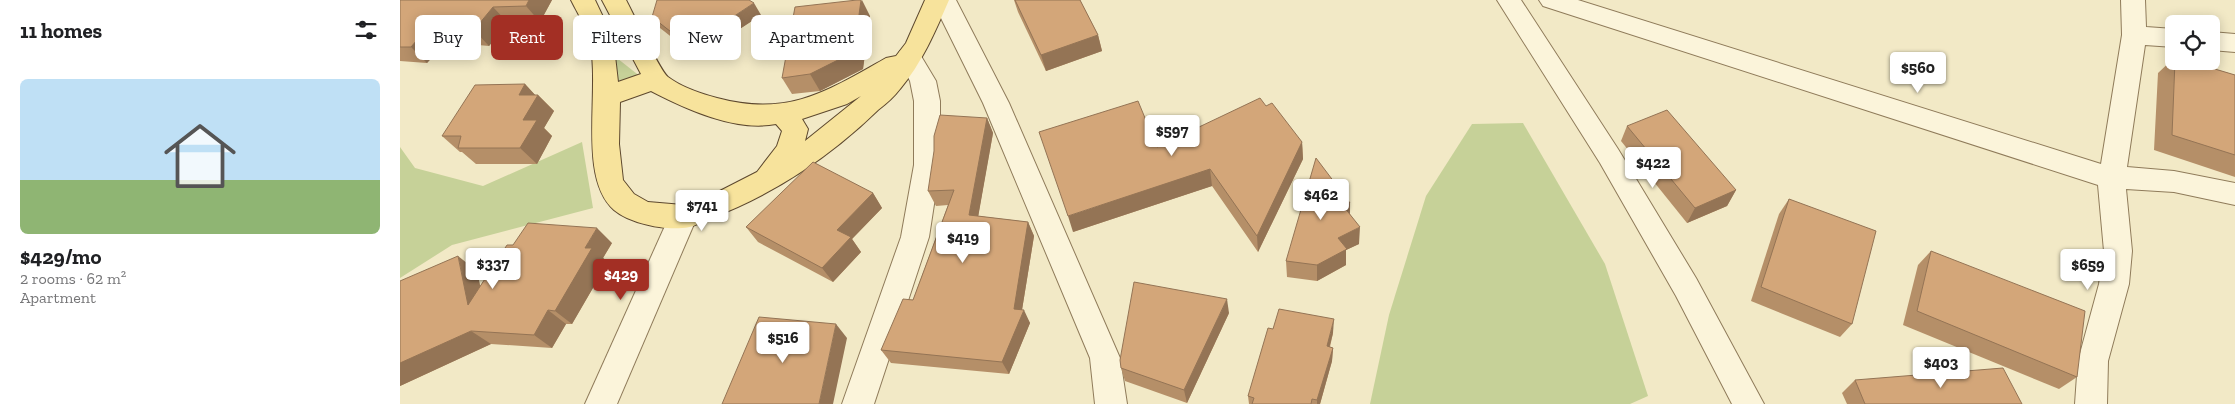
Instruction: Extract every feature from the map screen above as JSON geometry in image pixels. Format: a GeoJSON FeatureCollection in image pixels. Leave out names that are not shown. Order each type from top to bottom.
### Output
{"type":"FeatureCollection","features":[{"type":"Feature","properties":{"kind":"main road"},"geometry":{"type":"LineString","coordinates":[[614,0],[658,83],[695,102],[732,112],[766,116],[809,108],[838,97],[909,57]]}},
{"type":"Feature","properties":{"kind":"main road"},"geometry":{"type":"LineString","coordinates":[[585,1],[601,38],[607,96],[606,144],[610,183],[624,202],[644,213],[683,217],[724,202],[767,180],[817,147],[854,117],[891,83],[917,46],[937,0]]}},
{"type":"Feature","properties":{"kind":"main road"},"geometry":{"type":"LineString","coordinates":[[607,96],[656,79]]}},
{"type":"Feature","properties":{"kind":"main road"},"geometry":{"type":"LineString","coordinates":[[767,180],[788,153],[794,140],[795,129],[782,113]]}},
{"type":"Feature","properties":{"kind":"street"},"geometry":{"type":"LineString","coordinates":[[944,0],[996,103],[1083,310],[1106,358],[1111,404]]}},
{"type":"Feature","properties":{"kind":"street"},"geometry":{"type":"LineString","coordinates":[[1508,0],[1614,164],[1686,287],[1748,404]]}},
{"type":"Feature","properties":{"kind":"street"},"geometry":{"type":"LineString","coordinates":[[1552,0],[2112,178],[2148,177],[2175,180],[2235,194]]}},
{"type":"Feature","properties":{"kind":"street"},"geometry":{"type":"LineString","coordinates":[[2091,404],[2093,361],[2114,284],[2118,251],[2112,198],[2112,178],[2134,35],[2133,0]]}},
{"type":"Feature","properties":{"kind":"street"},"geometry":{"type":"LineString","coordinates":[[2134,35],[2165,37]]}},
{"type":"Feature","properties":{"kind":"street"},"geometry":{"type":"LineString","coordinates":[[2220,42],[2235,43]]}},
{"type":"Feature","properties":{"kind":"street"},"geometry":{"type":"LineString","coordinates":[[858,404],[915,237],[927,165],[927,101],[922,81],[909,57]]}},
{"type":"Feature","properties":{"kind":"street"},"geometry":{"type":"LineString","coordinates":[[600,404],[683,217]]}},
{"type":"Feature","properties":{"kind":"green space"},"geometry":{"type":"Polygon","coordinates":[[[613,60],[619,60],[641,77],[614,86],[613,60]]]}},
{"type":"Feature","properties":{"kind":"green space"},"geometry":{"type":"Polygon","coordinates":[[[1523,123],[1605,264],[1648,396],[1630,404],[1370,404],[1389,315],[1426,196],[1472,124],[1523,123]]]}},
{"type":"Feature","properties":{"kind":"green space"},"geometry":{"type":"Polygon","coordinates":[[[582,142],[593,208],[452,245],[400,278],[400,147],[415,168],[483,186],[582,142]]]}},
{"type":"Feature","properties":{"kind":"building"},"geometry":{"type":"Polygon","coordinates":[[[400,0],[529,0],[526,6],[493,7],[481,22],[481,15],[415,15],[415,42],[411,47],[400,47],[400,0]]]}},
{"type":"Feature","properties":{"kind":"building"},"geometry":{"type":"Polygon","coordinates":[[[657,0],[749,0],[754,3],[736,15],[670,15],[670,31],[660,23],[660,15],[653,15],[657,0]]]}},
{"type":"Feature","properties":{"kind":"building"},"geometry":{"type":"Polygon","coordinates":[[[861,0],[859,15],[794,15],[795,7],[861,0]]]}},
{"type":"Feature","properties":{"kind":"building"},"geometry":{"type":"Polygon","coordinates":[[[1015,0],[1080,0],[1098,35],[1041,55],[1015,0]]]}},
{"type":"Feature","properties":{"kind":"building"},"geometry":{"type":"Polygon","coordinates":[[[785,60],[838,60],[810,74],[782,78],[785,60]]]}},
{"type":"Feature","properties":{"kind":"building"},"geometry":{"type":"Polygon","coordinates":[[[2175,70],[2218,70],[2235,75],[2235,155],[2172,135],[2175,70]]]}},
{"type":"Feature","properties":{"kind":"building"},"geometry":{"type":"Polygon","coordinates":[[[525,84],[519,95],[538,95],[523,120],[537,120],[520,148],[458,148],[461,136],[442,136],[475,85],[525,84]]]}},
{"type":"Feature","properties":{"kind":"building"},"geometry":{"type":"Polygon","coordinates":[[[1260,98],[1266,106],[1272,103],[1302,142],[1257,236],[1210,169],[1068,216],[1039,132],[1138,101],[1157,147],[1260,98]]]}},
{"type":"Feature","properties":{"kind":"building"},"geometry":{"type":"Polygon","coordinates":[[[1667,110],[1736,190],[1695,208],[1627,126],[1667,110]]]}},
{"type":"Feature","properties":{"kind":"building"},"geometry":{"type":"Polygon","coordinates":[[[940,115],[987,118],[969,215],[1028,222],[1014,309],[1024,310],[1002,362],[881,350],[903,299],[913,300],[954,190],[928,191],[934,151],[934,136],[940,115]]]}},
{"type":"Feature","properties":{"kind":"building"},"geometry":{"type":"Polygon","coordinates":[[[1316,158],[1350,203],[1344,207],[1360,227],[1338,238],[1347,249],[1317,265],[1286,261],[1316,158]]]}},
{"type":"Feature","properties":{"kind":"building"},"geometry":{"type":"Polygon","coordinates":[[[813,162],[873,193],[837,230],[851,237],[822,268],[746,227],[813,162]]]}},
{"type":"Feature","properties":{"kind":"building"},"geometry":{"type":"Polygon","coordinates":[[[1789,199],[1876,231],[1852,324],[1761,287],[1789,199]]]}},
{"type":"Feature","properties":{"kind":"building"},"geometry":{"type":"Polygon","coordinates":[[[528,223],[597,228],[585,248],[592,248],[555,311],[548,310],[534,335],[471,331],[400,363],[400,281],[458,256],[468,305],[507,245],[513,245],[528,223]]]}},
{"type":"Feature","properties":{"kind":"building"},"geometry":{"type":"Polygon","coordinates":[[[1931,251],[2085,311],[2077,377],[1917,311],[1931,251]]]}},
{"type":"Feature","properties":{"kind":"building"},"geometry":{"type":"Polygon","coordinates":[[[1134,282],[1227,299],[1184,390],[1121,368],[1120,360],[1134,282]]]}},
{"type":"Feature","properties":{"kind":"building"},"geometry":{"type":"Polygon","coordinates":[[[1279,309],[1334,319],[1327,346],[1333,348],[1317,400],[1312,399],[1311,404],[1252,404],[1254,398],[1248,396],[1268,328],[1273,329],[1279,309]]]}},
{"type":"Feature","properties":{"kind":"building"},"geometry":{"type":"Polygon","coordinates":[[[759,317],[836,324],[819,404],[722,404],[759,317]]]}},
{"type":"Feature","properties":{"kind":"building"},"geometry":{"type":"Polygon","coordinates":[[[2003,368],[2022,404],[1865,404],[1855,380],[2003,368]]]}}]}
